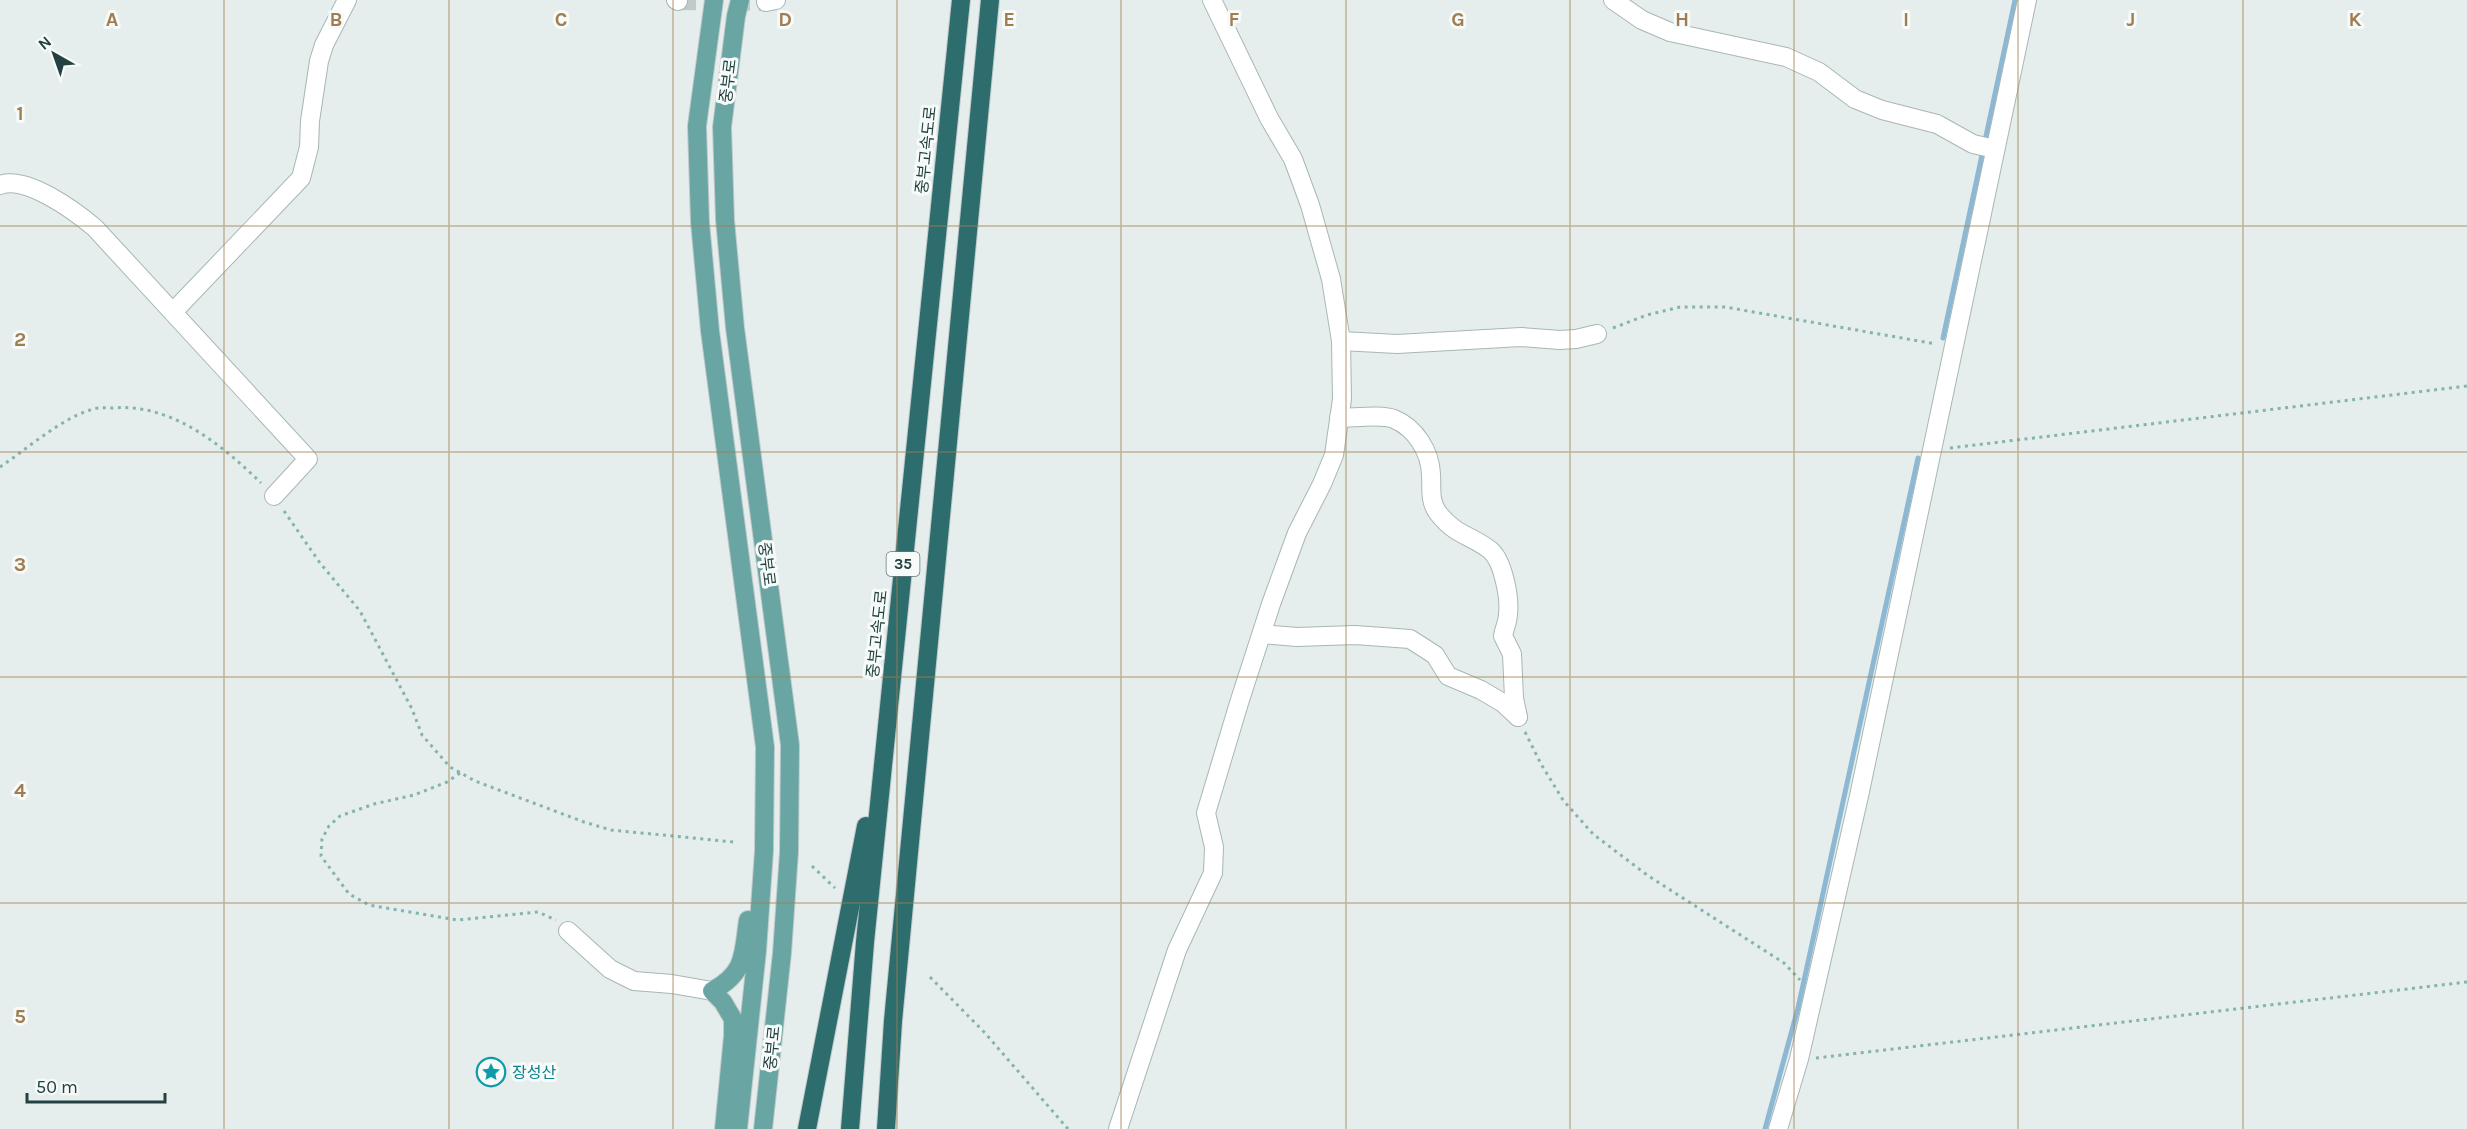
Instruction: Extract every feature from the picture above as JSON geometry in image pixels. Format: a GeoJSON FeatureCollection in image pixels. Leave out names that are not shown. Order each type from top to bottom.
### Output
{"type":"FeatureCollection","features":[{"type":"Feature","properties":{"kind":"highway","name":"중부고속도로"},"geometry":{"type":"LineString","coordinates":[[850,1129],[865,942],[961,0]]}},
{"type":"Feature","properties":{"kind":"highway","name":"35"},"geometry":{"type":"LineString","coordinates":[[886,1129],[893,1021],[990,0]]}},
{"type":"Feature","properties":{"kind":"highway"},"geometry":{"type":"LineString","coordinates":[[807,1129],[888,715]]}},
{"type":"Feature","properties":{"kind":"highway"},"geometry":{"type":"LineString","coordinates":[[893,1021],[899,1129]]}},
{"type":"Feature","properties":{"kind":"main road","name":"중부로"},"geometry":{"type":"LineString","coordinates":[[714,0],[697,126],[700,222],[710,331],[765,747],[764,851],[738,1129]]}},
{"type":"Feature","properties":{"kind":"main road","name":"중부로"},"geometry":{"type":"LineString","coordinates":[[740,0],[722,127],[725,220],[735,328],[789,745],[788,863],[782,953],[763,1129]]}},
{"type":"Feature","properties":{"kind":"main road"},"geometry":{"type":"LineString","coordinates":[[724,1129],[734,1036],[733,1019],[723,1002],[712,991],[726,983],[738,972],[764,851]]}},
{"type":"Feature","properties":{"kind":"street"},"geometry":{"type":"LineString","coordinates":[[173,312],[300,178],[309,147],[310,121],[319,61],[324,45],[347,0]]}},
{"type":"Feature","properties":{"kind":"street"},"geometry":{"type":"LineString","coordinates":[[1118,1129],[1177,950],[1214,873],[1214,847],[1206,813],[1262,634],[1298,533],[1334,455],[1342,399],[1341,341],[1331,279],[1310,205],[1293,159],[1269,118],[1212,0]]}},
{"type":"Feature","properties":{"kind":"street"},"geometry":{"type":"LineString","coordinates":[[1613,0],[1642,20],[1670,32],[1786,57],[1819,72],[1855,99],[1882,110],[1937,124],[1986,147]]}},
{"type":"Feature","properties":{"kind":"street"},"geometry":{"type":"LineString","coordinates":[[1778,1129],[1799,1059],[1859,796],[1953,348],[1986,147],[2027,0]]}},
{"type":"Feature","properties":{"kind":"street"},"geometry":{"type":"LineString","coordinates":[[3,179],[35,189],[77,213],[124,257],[308,459],[274,496]]}},
{"type":"Feature","properties":{"kind":"street"},"geometry":{"type":"LineString","coordinates":[[1341,341],[1397,344],[1521,337],[1560,340],[1597,334]]}},
{"type":"Feature","properties":{"kind":"street"},"geometry":{"type":"LineString","coordinates":[[1339,418],[1394,419],[1409,430],[1428,452],[1431,474],[1430,493],[1436,510],[1449,527],[1488,548],[1498,557],[1509,613],[1503,636],[1512,654],[1514,698],[1518,717]]}},
{"type":"Feature","properties":{"kind":"street"},"geometry":{"type":"LineString","coordinates":[[1262,634],[1297,637],[1355,635],[1410,639],[1435,655],[1448,676],[1481,690],[1503,703],[1518,717]]}},
{"type":"Feature","properties":{"kind":"street"},"geometry":{"type":"LineString","coordinates":[[568,931],[610,969],[634,981],[672,984],[712,991]]}},
{"type":"Feature","properties":{"kind":"path"},"geometry":{"type":"LineString","coordinates":[[1597,334],[1647,315],[1680,307],[1725,307],[1953,348]]}},
{"type":"Feature","properties":{"kind":"path"},"geometry":{"type":"LineString","coordinates":[[1930,451],[2467,386]]}},
{"type":"Feature","properties":{"kind":"path"},"geometry":{"type":"LineString","coordinates":[[0,467],[70,420],[91,409],[124,407],[148,409],[175,419],[198,432],[228,454],[274,496],[320,563],[360,611],[412,709],[422,735],[450,767],[476,781],[611,830],[735,842]]}},
{"type":"Feature","properties":{"kind":"path"},"geometry":{"type":"LineString","coordinates":[[1518,717],[1541,765],[1563,800],[1593,834],[1647,876],[1784,963],[1798,979]]}},
{"type":"Feature","properties":{"kind":"path"},"geometry":{"type":"LineString","coordinates":[[460,773],[447,782],[414,795],[374,804],[340,816],[329,826],[322,839],[321,856],[349,894],[369,905],[457,920],[538,912],[554,918],[568,931]]}},
{"type":"Feature","properties":{"kind":"path"},"geometry":{"type":"LineString","coordinates":[[812,867],[838,891]]}},
{"type":"Feature","properties":{"kind":"path"},"geometry":{"type":"LineString","coordinates":[[930,976],[985,1033],[1068,1129]]}},
{"type":"Feature","properties":{"kind":"path"},"geometry":{"type":"LineString","coordinates":[[1799,1059],[1832,1058],[2467,982]]}},
{"type":"Feature","properties":{"kind":"waterway"},"geometry":{"type":"LineString","coordinates":[[1943,338],[2015,0]]}},
{"type":"Feature","properties":{"kind":"waterway"},"geometry":{"type":"LineString","coordinates":[[1765,1129],[1798,1008],[1918,458]]}},
{"type":"Feature","properties":{"kind":"tunnel"},"geometry":{"type":"LineString","coordinates":[[678,1],[766,2]]}},
{"type":"Feature","properties":{"kind":"place","name":"장성산"},"geometry":{"type":"Point","coordinates":[491,1072]}}]}
